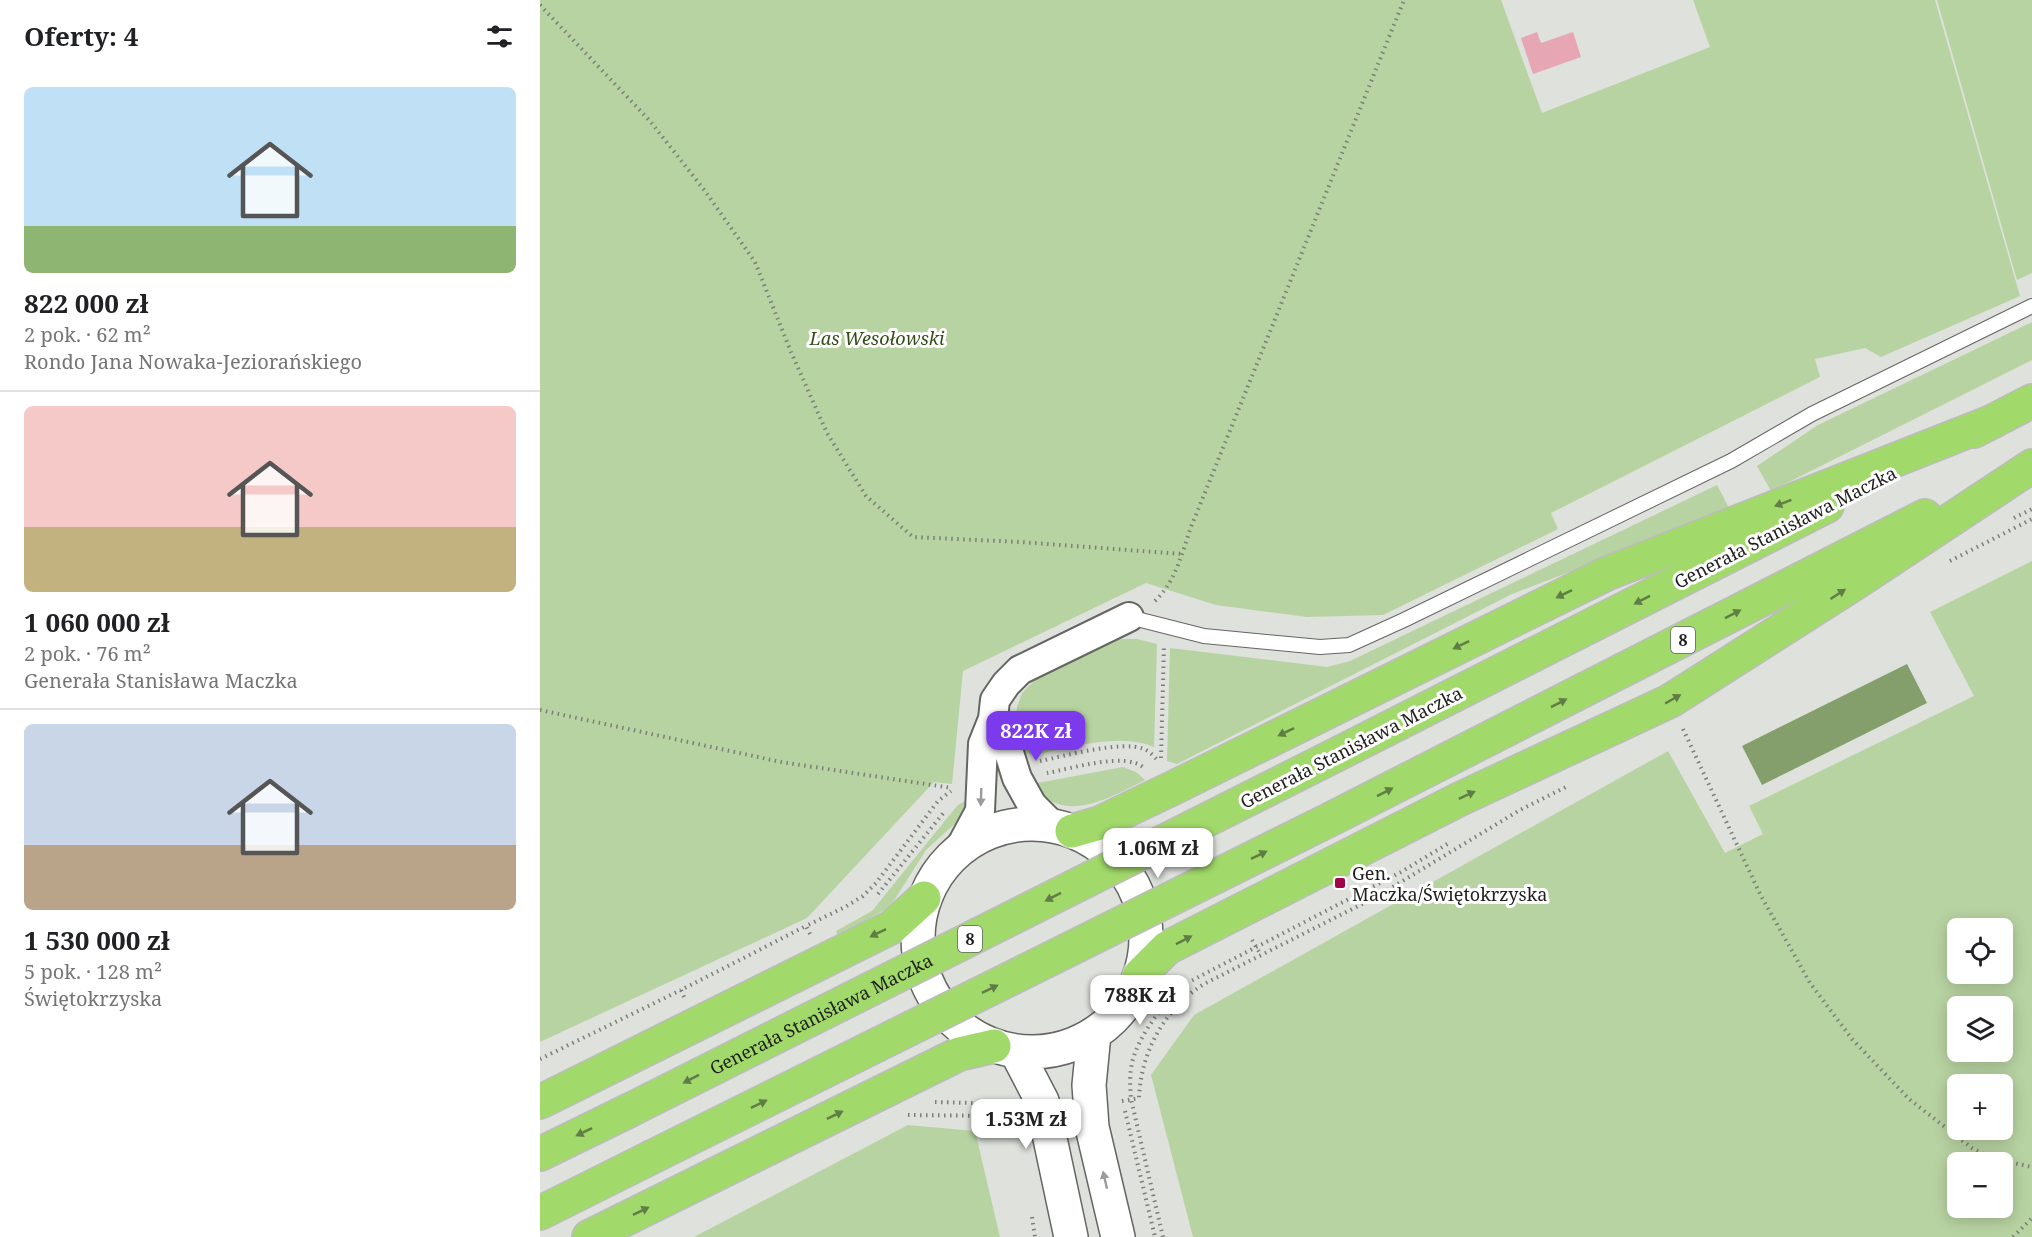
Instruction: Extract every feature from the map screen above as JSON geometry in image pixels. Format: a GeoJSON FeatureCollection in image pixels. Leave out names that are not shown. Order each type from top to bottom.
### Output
{"type":"FeatureCollection","features":[{"type":"Feature","properties":{"kind":"highway","name":"Generała Stanisława Maczka"},"geometry":{"type":"LineString","coordinates":[[540,1154],[1312,767],[2032,401]]}},
{"type":"Feature","properties":{"kind":"highway"},"geometry":{"type":"LineString","coordinates":[[1063,829],[1100,823],[1606,574],[1994,421]]}},
{"type":"Feature","properties":{"kind":"highway","name":"8"},"geometry":{"type":"LineString","coordinates":[[540,1213],[1333,818],[2032,461]]}},
{"type":"Feature","properties":{"kind":"highway"},"geometry":{"type":"LineString","coordinates":[[1139,976],[1167,948],[1460,799],[1670,701],[2032,466]]}},
{"type":"Feature","properties":{"kind":"highway"},"geometry":{"type":"LineString","coordinates":[[540,1102],[892,927],[924,898]]}},
{"type":"Feature","properties":{"kind":"highway"},"geometry":{"type":"LineString","coordinates":[[589,1237],[959,1054],[1005,1048]]}},
{"type":"Feature","properties":{"kind":"main road"},"geometry":{"type":"LineString","coordinates":[[1027,824],[1063,829],[1092,841],[1113,858],[1134,886],[1142,908],[1146,931],[1145,952],[1139,976],[1122,1008],[1105,1027],[1094,1034],[1060,1048],[1034,1052],[1005,1048],[979,1039],[955,1023],[928,987],[921,965],[917,933],[924,898],[940,870],[959,850],[985,834],[1027,824]]}},
{"type":"Feature","properties":{"kind":"main road"},"geometry":{"type":"LineString","coordinates":[[1094,1034],[1089,1085],[1092,1127],[1118,1237]]}},
{"type":"Feature","properties":{"kind":"main road"},"geometry":{"type":"LineString","coordinates":[[1005,1048],[1042,1101],[1071,1237]]}},
{"type":"Feature","properties":{"kind":"street"},"geometry":{"type":"LineString","coordinates":[[959,850],[980,811],[983,744],[993,719],[995,700],[1006,684],[1020,670],[1129,617]]}},
{"type":"Feature","properties":{"kind":"street"},"geometry":{"type":"LineString","coordinates":[[993,719],[1006,743],[1017,778],[1032,805],[1063,829]]}},
{"type":"Feature","properties":{"kind":"lane"},"geometry":{"type":"LineString","coordinates":[[1129,617],[1204,636],[1320,646],[1350,645],[1731,461],[1812,414],[2032,306]]}},
{"type":"Feature","properties":{"kind":"path"},"geometry":{"type":"LineString","coordinates":[[1129,617],[1153,603],[1173,578],[1404,0]]}},
{"type":"Feature","properties":{"kind":"path"},"geometry":{"type":"LineString","coordinates":[[540,5],[650,121],[755,262],[827,433],[866,496],[913,537],[1182,554]]}},
{"type":"Feature","properties":{"kind":"path"},"geometry":{"type":"LineString","coordinates":[[1943,564],[2032,519]]}},
{"type":"Feature","properties":{"kind":"path"},"geometry":{"type":"LineString","coordinates":[[1161,765],[1164,627]]}},
{"type":"Feature","properties":{"kind":"path"},"geometry":{"type":"LineString","coordinates":[[540,710],[782,762],[955,788]]}},
{"type":"Feature","properties":{"kind":"path"},"geometry":{"type":"LineString","coordinates":[[1677,730],[1688,723]]}},
{"type":"Feature","properties":{"kind":"path"},"geometry":{"type":"LineString","coordinates":[[1682,727],[1760,894],[1810,983],[1852,1039],[1909,1099],[1972,1148],[1991,1158],[2032,1167]]}},
{"type":"Feature","properties":{"kind":"path"},"geometry":{"type":"LineString","coordinates":[[1131,1099],[1139,1098],[1143,1063],[1149,1050],[1172,1009],[1186,995],[1376,897],[1520,810],[1570,785]]}},
{"type":"Feature","properties":{"kind":"path"},"geometry":{"type":"LineString","coordinates":[[1163,1237],[1131,1099],[1130,1083],[1134,1056],[1164,1005],[1187,983],[1401,872]]}},
{"type":"Feature","properties":{"kind":"path"},"geometry":{"type":"LineString","coordinates":[[1368,879],[1376,897]]}},
{"type":"Feature","properties":{"kind":"path"},"geometry":{"type":"LineString","coordinates":[[540,1059],[681,990]]}},
{"type":"Feature","properties":{"kind":"path"},"geometry":{"type":"LineString","coordinates":[[1122,1101],[1155,1237]]}},
{"type":"Feature","properties":{"kind":"path"},"geometry":{"type":"LineString","coordinates":[[2013,1237],[2032,1218]]}},
{"type":"Feature","properties":{"kind":"green space","name":"Las Wesołowski"},"geometry":{"type":"Polygon","coordinates":[[[540,0],[1501,0],[1542,113],[1710,47],[1693,0],[1935,0],[2020,296],[1881,357],[1865,348],[1815,359],[1820,377],[1551,513],[1558,529],[1383,615],[1307,617],[1216,605],[1146,583],[963,671],[952,784],[934,782],[807,918],[540,1042],[540,0]]]}},
{"type":"Feature","properties":{"kind":"green space"},"geometry":{"type":"Polygon","coordinates":[[[1937,0],[2032,0],[2032,273],[2017,280],[1937,0]]]}},
{"type":"Feature","properties":{"kind":"green space"},"geometry":{"type":"Polygon","coordinates":[[[2032,322],[2032,360],[1771,491],[1757,466],[1818,425],[2032,322]]]}},
{"type":"Feature","properties":{"kind":"green space"},"geometry":{"type":"Polygon","coordinates":[[[1717,485],[1730,510],[1512,594],[1177,764],[1167,761],[1170,648],[1327,667],[1350,661],[1717,485]]]}},
{"type":"Feature","properties":{"kind":"green space"},"geometry":{"type":"Polygon","coordinates":[[[2032,561],[2032,1237],[1193,1237],[1151,1075],[1194,1015],[1668,751],[1725,853],[1763,834],[1749,806],[1974,696],[1930,612],[2032,561]]]}},
{"type":"Feature","properties":{"kind":"green space"},"geometry":{"type":"Polygon","coordinates":[[[1121,639],[1137,639],[1157,644],[1154,747],[1140,743],[1110,741],[1033,755],[1022,751],[1015,722],[1022,693],[1040,675],[1103,645],[1121,639]]]}},
{"type":"Feature","properties":{"kind":"green space"},"geometry":{"type":"Polygon","coordinates":[[[1123,767],[1136,772],[1145,780],[1109,798],[1082,805],[1069,806],[1057,803],[1045,797],[1032,784],[1123,767]]]}},
{"type":"Feature","properties":{"kind":"green space"},"geometry":{"type":"Polygon","coordinates":[[[967,800],[961,818],[926,850],[895,899],[886,909],[838,936],[836,931],[872,911],[958,805],[967,800]]]}},
{"type":"Feature","properties":{"kind":"green space"},"geometry":{"type":"Polygon","coordinates":[[[908,1125],[975,1131],[1000,1237],[694,1237],[908,1125]]]}},
{"type":"Feature","properties":{"kind":"shaded area"},"geometry":{"type":"Polygon","coordinates":[[[1907,664],[1927,703],[1762,785],[1742,746],[1907,664]]]}},
{"type":"Feature","properties":{"kind":"building"},"geometry":{"type":"Polygon","coordinates":[[[1537,32],[1541,43],[1573,32],[1581,57],[1533,74],[1521,38],[1537,32]]]}},
{"type":"Feature","properties":{"kind":"place","name":"Gen. Maczka/Świętokrzyska"},"geometry":{"type":"Point","coordinates":[1340,883]}}]}
